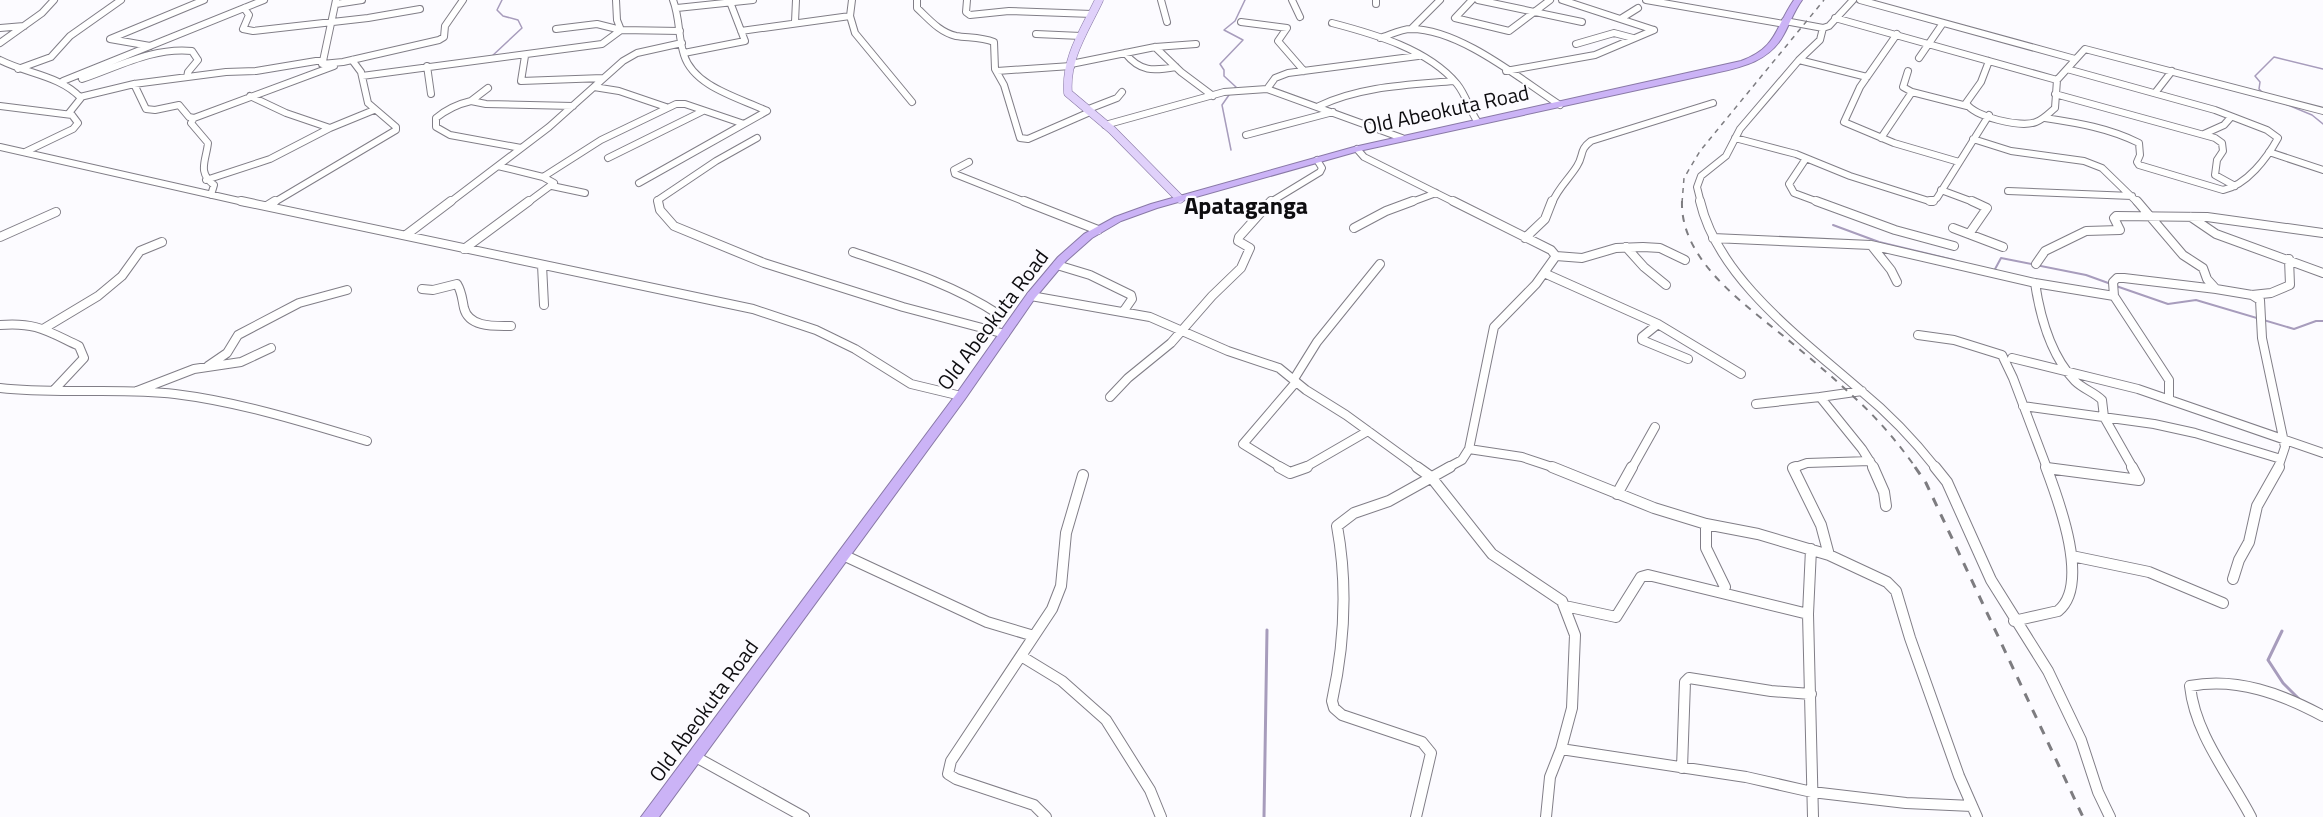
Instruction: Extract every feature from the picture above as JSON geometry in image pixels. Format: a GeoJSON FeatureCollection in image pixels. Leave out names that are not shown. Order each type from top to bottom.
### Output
{"type":"FeatureCollection","features":[{"type":"Feature","properties":{"kind":"highway","name":"Old Abeokuta Road"},"geometry":{"type":"LineString","coordinates":[[649,817],[961,396],[1031,296],[1075,246],[1118,219],[1357,149],[1748,62],[1762,56],[1770,49],[1798,0]]}},
{"type":"Feature","properties":{"kind":"main road"},"geometry":{"type":"LineString","coordinates":[[1099,0],[1081,36],[1071,65],[1068,93],[1105,126],[1107,131],[1114,135],[1177,200]]}},
{"type":"Feature","properties":{"kind":"street"},"geometry":{"type":"LineString","coordinates":[[0,43],[54,0]]}},
{"type":"Feature","properties":{"kind":"street"},"geometry":{"type":"LineString","coordinates":[[18,69],[51,57],[69,38],[121,0]]}},
{"type":"Feature","properties":{"kind":"street"},"geometry":{"type":"LineString","coordinates":[[151,46],[110,39],[204,0]]}},
{"type":"Feature","properties":{"kind":"street"},"geometry":{"type":"LineString","coordinates":[[65,83],[264,0]]}},
{"type":"Feature","properties":{"kind":"street"},"geometry":{"type":"LineString","coordinates":[[362,0],[336,2],[322,64],[343,62],[444,37],[445,26],[463,0]]}},
{"type":"Feature","properties":{"kind":"street"},"geometry":{"type":"LineString","coordinates":[[616,0],[617,20],[621,30]]}},
{"type":"Feature","properties":{"kind":"street"},"geometry":{"type":"LineString","coordinates":[[639,183],[767,111],[730,95],[694,72],[687,63],[684,53],[673,0]]}},
{"type":"Feature","properties":{"kind":"street"},"geometry":{"type":"LineString","coordinates":[[676,8],[753,0]]}},
{"type":"Feature","properties":{"kind":"street"},"geometry":{"type":"LineString","coordinates":[[795,22],[796,0]]}},
{"type":"Feature","properties":{"kind":"street"},"geometry":{"type":"LineString","coordinates":[[852,0],[850,16],[855,33],[912,102]]}},
{"type":"Feature","properties":{"kind":"street"},"geometry":{"type":"LineString","coordinates":[[917,0],[917,8],[946,33],[960,37],[986,38],[994,42],[993,57],[1020,138],[1028,139],[1117,98],[1122,92]]}},
{"type":"Feature","properties":{"kind":"street"},"geometry":{"type":"LineString","coordinates":[[967,0],[966,12],[970,15],[1009,11],[1092,14]]}},
{"type":"Feature","properties":{"kind":"street"},"geometry":{"type":"LineString","coordinates":[[1161,0],[1167,22]]}},
{"type":"Feature","properties":{"kind":"street"},"geometry":{"type":"LineString","coordinates":[[1292,0],[1300,17]]}},
{"type":"Feature","properties":{"kind":"street"},"geometry":{"type":"LineString","coordinates":[[1411,29],[1440,0]]}},
{"type":"Feature","properties":{"kind":"street"},"geometry":{"type":"LineString","coordinates":[[1472,0],[1455,18],[1509,31],[1550,0]]}},
{"type":"Feature","properties":{"kind":"street"},"geometry":{"type":"LineString","coordinates":[[1478,0],[1582,22]]}},
{"type":"Feature","properties":{"kind":"street"},"geometry":{"type":"LineString","coordinates":[[1506,71],[1595,56],[1654,30],[1562,0]]}},
{"type":"Feature","properties":{"kind":"street"},"geometry":{"type":"LineString","coordinates":[[1646,0],[1823,28]]}},
{"type":"Feature","properties":{"kind":"street"},"geometry":{"type":"LineString","coordinates":[[1853,0],[1823,28],[1820,40],[1799,60],[1740,129],[1726,156],[1701,176],[1697,188],[1704,218],[1728,262],[1769,310],[1798,338],[1862,391],[1920,447],[1947,482],[1972,542],[2014,621],[2052,681],[2081,741],[2110,817]]}},
{"type":"Feature","properties":{"kind":"street"},"geometry":{"type":"LineString","coordinates":[[1860,0],[2075,59]]}},
{"type":"Feature","properties":{"kind":"street"},"geometry":{"type":"LineString","coordinates":[[684,53],[742,43],[745,37],[730,2]]}},
{"type":"Feature","properties":{"kind":"street"},"geometry":{"type":"LineString","coordinates":[[244,8],[249,15],[243,29],[247,31],[333,22],[420,9]]}},
{"type":"Feature","properties":{"kind":"street"},"geometry":{"type":"LineString","coordinates":[[1622,18],[1638,8]]}},
{"type":"Feature","properties":{"kind":"street"},"geometry":{"type":"LineString","coordinates":[[741,31],[850,16]]}},
{"type":"Feature","properties":{"kind":"street"},"geometry":{"type":"LineString","coordinates":[[1835,18],[2057,80]]}},
{"type":"Feature","properties":{"kind":"street"},"geometry":{"type":"LineString","coordinates":[[1242,22],[1287,28],[1278,41],[1304,71]]}},
{"type":"Feature","properties":{"kind":"street"},"geometry":{"type":"LineString","coordinates":[[1332,23],[1380,38],[1418,56],[1454,81],[1477,121]]}},
{"type":"Feature","properties":{"kind":"street"},"geometry":{"type":"LineString","coordinates":[[1919,58],[1943,23]]}},
{"type":"Feature","properties":{"kind":"street"},"geometry":{"type":"LineString","coordinates":[[556,29],[597,24],[621,30],[680,31]]}},
{"type":"Feature","properties":{"kind":"street"},"geometry":{"type":"LineString","coordinates":[[0,28],[24,26]]}},
{"type":"Feature","properties":{"kind":"street"},"geometry":{"type":"LineString","coordinates":[[1380,38],[1411,29],[1432,32],[1466,45],[1560,105]]}},
{"type":"Feature","properties":{"kind":"street"},"geometry":{"type":"LineString","coordinates":[[362,76],[602,44],[621,30]]}},
{"type":"Feature","properties":{"kind":"street"},"geometry":{"type":"LineString","coordinates":[[1576,44],[1614,33],[1633,38]]}},
{"type":"Feature","properties":{"kind":"street"},"geometry":{"type":"LineString","coordinates":[[1035,34],[1081,36]]}},
{"type":"Feature","properties":{"kind":"street"},"geometry":{"type":"LineString","coordinates":[[1897,34],[1860,87],[1844,122],[1881,138],[1959,162]]}},
{"type":"Feature","properties":{"kind":"street"},"geometry":{"type":"LineString","coordinates":[[406,235],[521,148],[623,61],[637,54],[682,43]]}},
{"type":"Feature","properties":{"kind":"street"},"geometry":{"type":"LineString","coordinates":[[997,71],[1071,65],[1155,47],[1196,44]]}},
{"type":"Feature","properties":{"kind":"street"},"geometry":{"type":"LineString","coordinates":[[1155,47],[1213,96]]}},
{"type":"Feature","properties":{"kind":"street"},"geometry":{"type":"LineString","coordinates":[[1908,71],[1903,87],[1911,92],[1967,106],[2026,126],[2034,125],[2055,108],[2057,80],[2085,49],[2323,111]]}},
{"type":"Feature","properties":{"kind":"street"},"geometry":{"type":"LineString","coordinates":[[65,83],[146,57],[184,50],[192,51],[198,60],[188,72],[187,77]]}},
{"type":"Feature","properties":{"kind":"street"},"geometry":{"type":"LineString","coordinates":[[1125,53],[1134,64],[1145,71],[1176,67]]}},
{"type":"Feature","properties":{"kind":"street"},"geometry":{"type":"LineString","coordinates":[[525,56],[521,81],[603,78]]}},
{"type":"Feature","properties":{"kind":"street"},"geometry":{"type":"LineString","coordinates":[[1267,89],[1268,85],[1280,75],[1418,56]]}},
{"type":"Feature","properties":{"kind":"street"},"geometry":{"type":"LineString","coordinates":[[0,60],[3,65],[65,83],[80,97]]}},
{"type":"Feature","properties":{"kind":"street"},"geometry":{"type":"LineString","coordinates":[[267,206],[396,130],[396,127],[374,110],[366,99],[362,76],[352,60]]}},
{"type":"Feature","properties":{"kind":"street"},"geometry":{"type":"LineString","coordinates":[[1799,60],[1867,77]]}},
{"type":"Feature","properties":{"kind":"street"},"geometry":{"type":"LineString","coordinates":[[25,152],[77,126],[78,123],[69,113],[80,97],[134,84],[226,72],[256,71],[323,61]]}},
{"type":"Feature","properties":{"kind":"street"},"geometry":{"type":"LineString","coordinates":[[134,84],[146,108],[155,110],[179,105],[189,117],[194,118],[343,62]]}},
{"type":"Feature","properties":{"kind":"street"},"geometry":{"type":"LineString","coordinates":[[1967,106],[1966,103],[1981,82],[1989,62]]}},
{"type":"Feature","properties":{"kind":"street"},"geometry":{"type":"LineString","coordinates":[[427,66],[431,94]]}},
{"type":"Feature","properties":{"kind":"street"},"geometry":{"type":"LineString","coordinates":[[2045,118],[2097,128],[2132,139],[2139,143],[2140,155],[2137,162],[2139,165],[2228,190],[2235,186],[2269,152],[2275,143],[2277,135],[2269,129],[2155,93],[2067,69]]}},
{"type":"Feature","properties":{"kind":"street"},"geometry":{"type":"LineString","coordinates":[[2155,93],[2172,71]]}},
{"type":"Feature","properties":{"kind":"street"},"geometry":{"type":"LineString","coordinates":[[1319,106],[1333,98],[1364,91],[1454,81]]}},
{"type":"Feature","properties":{"kind":"street"},"geometry":{"type":"LineString","coordinates":[[594,87],[627,93],[666,108]]}},
{"type":"Feature","properties":{"kind":"street"},"geometry":{"type":"LineString","coordinates":[[471,101],[488,88]]}},
{"type":"Feature","properties":{"kind":"street"},"geometry":{"type":"LineString","coordinates":[[1105,126],[1224,92],[1267,89],[1402,138]]}},
{"type":"Feature","properties":{"kind":"street"},"geometry":{"type":"LineString","coordinates":[[1881,138],[1911,92]]}},
{"type":"Feature","properties":{"kind":"street"},"geometry":{"type":"LineString","coordinates":[[2055,94],[2215,138],[2222,143],[2223,151],[2217,160],[2215,174],[2235,186]]}},
{"type":"Feature","properties":{"kind":"street"},"geometry":{"type":"LineString","coordinates":[[250,96],[286,113],[330,128]]}},
{"type":"Feature","properties":{"kind":"street"},"geometry":{"type":"LineString","coordinates":[[521,148],[450,135],[436,126],[436,118],[462,103],[471,101],[486,104],[573,106]]}},
{"type":"Feature","properties":{"kind":"street"},"geometry":{"type":"LineString","coordinates":[[1525,238],[1545,219],[1557,190],[1578,165],[1583,147],[1591,141],[1713,103]]}},
{"type":"Feature","properties":{"kind":"street"},"geometry":{"type":"LineString","coordinates":[[543,177],[601,140],[666,108],[679,104],[744,124]]}},
{"type":"Feature","properties":{"kind":"street"},"geometry":{"type":"LineString","coordinates":[[0,106],[72,115]]}},
{"type":"Feature","properties":{"kind":"street"},"geometry":{"type":"LineString","coordinates":[[206,180],[270,159],[330,128],[374,110]]}},
{"type":"Feature","properties":{"kind":"street"},"geometry":{"type":"LineString","coordinates":[[608,158],[703,111]]}},
{"type":"Feature","properties":{"kind":"street"},"geometry":{"type":"LineString","coordinates":[[1246,135],[1334,112]]}},
{"type":"Feature","properties":{"kind":"street"},"geometry":{"type":"LineString","coordinates":[[1735,138],[1796,154],[1805,160],[1934,202],[1989,115]]}},
{"type":"Feature","properties":{"kind":"street"},"geometry":{"type":"LineString","coordinates":[[2204,134],[2224,125],[2231,117]]}},
{"type":"Feature","properties":{"kind":"street"},"geometry":{"type":"LineString","coordinates":[[194,118],[191,123],[208,143],[202,170],[206,180],[214,185],[211,195]]}},
{"type":"Feature","properties":{"kind":"street"},"geometry":{"type":"LineString","coordinates":[[758,138],[716,161],[658,200],[660,210],[674,226],[764,263],[884,301],[1005,334]]}},
{"type":"Feature","properties":{"kind":"street"},"geometry":{"type":"LineString","coordinates":[[1973,139],[2012,151],[2094,163],[2132,196],[2183,255],[2203,268],[2207,279],[2216,289]]}},
{"type":"Feature","properties":{"kind":"street"},"geometry":{"type":"LineString","coordinates":[[0,147],[211,195],[753,309],[816,330],[855,349],[911,384],[961,396]]}},
{"type":"Feature","properties":{"kind":"street"},"geometry":{"type":"LineString","coordinates":[[1357,149],[1364,157],[1551,250],[1556,255],[1582,258],[1596,252],[1626,247],[1660,248],[1684,260]]}},
{"type":"Feature","properties":{"kind":"street"},"geometry":{"type":"LineString","coordinates":[[2269,152],[2323,170]]}},
{"type":"Feature","properties":{"kind":"street"},"geometry":{"type":"LineString","coordinates":[[1110,397],[1128,378],[1171,343],[1241,268],[1250,248],[1238,241],[1249,224],[1275,199],[1320,172],[1322,168],[1317,160]]}},
{"type":"Feature","properties":{"kind":"street"},"geometry":{"type":"LineString","coordinates":[[1805,160],[1789,184],[1794,193],[1895,230],[1954,246]]}},
{"type":"Feature","properties":{"kind":"street"},"geometry":{"type":"LineString","coordinates":[[969,162],[954,170],[955,174],[1098,230]]}},
{"type":"Feature","properties":{"kind":"street"},"geometry":{"type":"LineString","coordinates":[[498,166],[543,177],[553,181],[552,186]]}},
{"type":"Feature","properties":{"kind":"street"},"geometry":{"type":"LineString","coordinates":[[464,249],[552,186],[585,193]]}},
{"type":"Feature","properties":{"kind":"street"},"geometry":{"type":"LineString","coordinates":[[1941,190],[1985,206],[1986,208],[1969,234]]}},
{"type":"Feature","properties":{"kind":"street"},"geometry":{"type":"LineString","coordinates":[[2008,191],[2132,196]]}},
{"type":"Feature","properties":{"kind":"street"},"geometry":{"type":"LineString","coordinates":[[1354,228],[1386,210],[1436,193]]}},
{"type":"Feature","properties":{"kind":"street"},"geometry":{"type":"LineString","coordinates":[[0,237],[56,212]]}},
{"type":"Feature","properties":{"kind":"street"},"geometry":{"type":"LineString","coordinates":[[2036,264],[2045,251],[2086,231],[2120,230],[2114,218],[2116,216],[2214,218],[2323,233]]}},
{"type":"Feature","properties":{"kind":"street"},"geometry":{"type":"LineString","coordinates":[[2191,217],[2216,234],[2323,273]]}},
{"type":"Feature","properties":{"kind":"street"},"geometry":{"type":"LineString","coordinates":[[1953,228],[2003,247]]}},
{"type":"Feature","properties":{"kind":"street"},"geometry":{"type":"LineString","coordinates":[[1713,238],[1871,244],[2035,283],[2114,296]]}},
{"type":"Feature","properties":{"kind":"street"},"geometry":{"type":"LineString","coordinates":[[43,330],[118,282],[133,265],[140,251],[162,242]]}},
{"type":"Feature","properties":{"kind":"street"},"geometry":{"type":"LineString","coordinates":[[1871,244],[1891,270],[1897,282]]}},
{"type":"Feature","properties":{"kind":"street"},"geometry":{"type":"LineString","coordinates":[[1626,247],[1644,267],[1666,285]]}},
{"type":"Feature","properties":{"kind":"street"},"geometry":{"type":"LineString","coordinates":[[853,252],[931,279],[989,308],[998,314],[987,330]]}},
{"type":"Feature","properties":{"kind":"street"},"geometry":{"type":"LineString","coordinates":[[1416,817],[1431,753],[1422,742],[1342,715],[1334,708],[1332,701],[1345,629],[1347,601],[1336,526],[1354,513],[1389,501],[1462,460],[1469,449],[1494,327],[1544,273],[1556,255]]}},
{"type":"Feature","properties":{"kind":"street"},"geometry":{"type":"LineString","coordinates":[[2169,398],[2169,380],[2114,296],[2113,282],[2117,278],[2124,278],[2252,295],[2271,293],[2290,285],[2289,259]]}},
{"type":"Feature","properties":{"kind":"street"},"geometry":{"type":"LineString","coordinates":[[1368,431],[1305,468],[1290,473],[1244,444],[1295,381],[1317,342],[1380,264]]}},
{"type":"Feature","properties":{"kind":"street"},"geometry":{"type":"LineString","coordinates":[[542,265],[544,305]]}},
{"type":"Feature","properties":{"kind":"street"},"geometry":{"type":"LineString","coordinates":[[1057,265],[1090,275],[1131,295],[1132,299],[1123,312]]}},
{"type":"Feature","properties":{"kind":"street"},"geometry":{"type":"LineString","coordinates":[[1544,273],[1658,324],[1741,374]]}},
{"type":"Feature","properties":{"kind":"street"},"geometry":{"type":"LineString","coordinates":[[2035,283],[2044,322],[2052,343],[2078,384],[2102,400],[2104,417],[2139,480],[2135,482],[2047,468]]}},
{"type":"Feature","properties":{"kind":"street"},"geometry":{"type":"LineString","coordinates":[[422,289],[434,290],[457,284],[463,292],[466,314],[470,319],[485,326],[511,326]]}},
{"type":"Feature","properties":{"kind":"street"},"geometry":{"type":"LineString","coordinates":[[208,366],[227,353],[238,335],[299,303],[347,290]]}},
{"type":"Feature","properties":{"kind":"street"},"geometry":{"type":"LineString","coordinates":[[2233,579],[2239,560],[2249,542],[2257,506],[2277,473],[2285,447],[2262,338],[2260,300],[2252,295]]}},
{"type":"Feature","properties":{"kind":"street"},"geometry":{"type":"LineString","coordinates":[[1031,296],[1150,317],[1228,351],[1279,368],[1431,477],[1492,554],[1562,601],[1575,635],[1576,654],[1572,708],[1561,749],[1550,777],[1546,817]]}},
{"type":"Feature","properties":{"kind":"street"},"geometry":{"type":"LineString","coordinates":[[0,325],[23,323],[79,346],[84,358],[54,390]]}},
{"type":"Feature","properties":{"kind":"street"},"geometry":{"type":"LineString","coordinates":[[1658,324],[1642,337],[1642,340],[1688,359]]}},
{"type":"Feature","properties":{"kind":"street"},"geometry":{"type":"LineString","coordinates":[[1917,334],[1954,340],[2002,355],[2055,488],[2072,556],[2072,586],[2062,609],[2054,613],[2026,616],[2014,621]]}},
{"type":"Feature","properties":{"kind":"street"},"geometry":{"type":"LineString","coordinates":[[134,392],[208,366],[241,362],[272,348]]}},
{"type":"Feature","properties":{"kind":"street"},"geometry":{"type":"LineString","coordinates":[[2012,358],[2068,370],[2169,398],[2323,453]]}},
{"type":"Feature","properties":{"kind":"street"},"geometry":{"type":"LineString","coordinates":[[0,388],[27,392],[54,390],[175,394],[226,404],[367,441]]}},
{"type":"Feature","properties":{"kind":"street"},"geometry":{"type":"LineString","coordinates":[[1756,404],[1862,391]]}},
{"type":"Feature","properties":{"kind":"street"},"geometry":{"type":"LineString","coordinates":[[1820,397],[1870,460],[1885,489],[1886,506]]}},
{"type":"Feature","properties":{"kind":"street"},"geometry":{"type":"LineString","coordinates":[[2023,406],[2195,433],[2282,459]]}},
{"type":"Feature","properties":{"kind":"street"},"geometry":{"type":"LineString","coordinates":[[1617,494],[1655,427]]}},
{"type":"Feature","properties":{"kind":"street"},"geometry":{"type":"LineString","coordinates":[[1469,449],[1522,457],[1617,494],[1706,524],[1758,534],[1829,555],[1887,582],[1896,591],[1910,638],[1975,812],[1812,792],[1746,777],[1561,749]]}},
{"type":"Feature","properties":{"kind":"street"},"geometry":{"type":"LineString","coordinates":[[1829,555],[1821,525],[1793,468],[1808,463],[1870,460]]}},
{"type":"Feature","properties":{"kind":"street"},"geometry":{"type":"LineString","coordinates":[[1046,817],[1034,805],[956,779],[948,774],[951,761],[1052,609],[1061,586],[1066,533],[1083,475]]}},
{"type":"Feature","properties":{"kind":"street"},"geometry":{"type":"LineString","coordinates":[[1706,524],[1706,548],[1725,587]]}},
{"type":"Feature","properties":{"kind":"street"},"geometry":{"type":"LineString","coordinates":[[1811,549],[1808,614],[1813,817]]}},
{"type":"Feature","properties":{"kind":"street"},"geometry":{"type":"LineString","coordinates":[[843,555],[987,622],[1034,636]]}},
{"type":"Feature","properties":{"kind":"street"},"geometry":{"type":"LineString","coordinates":[[2072,556],[2149,572],[2223,603]]}},
{"type":"Feature","properties":{"kind":"street"},"geometry":{"type":"LineString","coordinates":[[1565,606],[1616,617],[1644,575],[1808,614]]}},
{"type":"Feature","properties":{"kind":"street"},"geometry":{"type":"LineString","coordinates":[[1021,656],[1062,681],[1107,720],[1150,790],[1161,817]]}},
{"type":"Feature","properties":{"kind":"street"},"geometry":{"type":"LineString","coordinates":[[1682,768],[1685,682],[1689,678],[1772,691],[1811,694]]}},
{"type":"Feature","properties":{"kind":"street"},"geometry":{"type":"LineString","coordinates":[[2251,817],[2196,716],[2190,696],[2190,686],[2200,682],[2228,684],[2264,691],[2285,697],[2323,716]]}},
{"type":"Feature","properties":{"kind":"street"},"geometry":{"type":"LineString","coordinates":[[694,756],[804,817]]}},
{"type":"Feature","properties":{"kind":"waterway"},"geometry":{"type":"LineString","coordinates":[[491,57],[522,28],[518,20],[503,16],[497,10],[502,0]]}},
{"type":"Feature","properties":{"kind":"waterway"},"geometry":{"type":"LineString","coordinates":[[1233,90],[1236,87],[1224,76],[1224,70],[1220,64],[1243,40],[1224,30],[1235,21],[1245,0]]}},
{"type":"Feature","properties":{"kind":"waterway"},"geometry":{"type":"LineString","coordinates":[[2264,94],[2259,89],[2260,82],[2255,76],[2274,57],[2323,69]]}},
{"type":"Feature","properties":{"kind":"waterway"},"geometry":{"type":"LineString","coordinates":[[1229,95],[1222,105],[1231,150]]}},
{"type":"Feature","properties":{"kind":"waterway"},"geometry":{"type":"LineString","coordinates":[[2283,103],[2312,115],[2323,124]]}},
{"type":"Feature","properties":{"kind":"waterway"},"geometry":{"type":"LineString","coordinates":[[1833,225],[1879,242],[1954,260]]}},
{"type":"Feature","properties":{"kind":"waterway"},"geometry":{"type":"LineString","coordinates":[[1994,271],[2001,258],[2086,275],[2111,284]]}},
{"type":"Feature","properties":{"kind":"waterway"},"geometry":{"type":"LineString","coordinates":[[2116,286],[2168,304],[2196,300],[2294,329],[2316,321],[2323,321]]}},
{"type":"Feature","properties":{"kind":"waterway"},"geometry":{"type":"LineString","coordinates":[[1264,817],[1267,630]]}},
{"type":"Feature","properties":{"kind":"waterway"},"geometry":{"type":"LineString","coordinates":[[2282,631],[2268,660],[2283,683],[2300,700]]}},
{"type":"Feature","properties":{"kind":"railway"},"geometry":{"type":"LineString","coordinates":[[1682,202],[1684,178],[1700,151],[1824,0]]}},
{"type":"Feature","properties":{"kind":"railway"},"geometry":{"type":"LineString","coordinates":[[1682,202],[1684,223],[1692,243],[1718,280],[1822,368],[1864,407],[1888,432],[1916,468]]}},
{"type":"Feature","properties":{"kind":"railway"},"geometry":{"type":"LineString","coordinates":[[1915,467],[1926,483],[2083,817]]}},
{"type":"Feature","properties":{"kind":"district","name":"Apataganga"},"geometry":{"type":"Point","coordinates":[1246,206]}}]}
